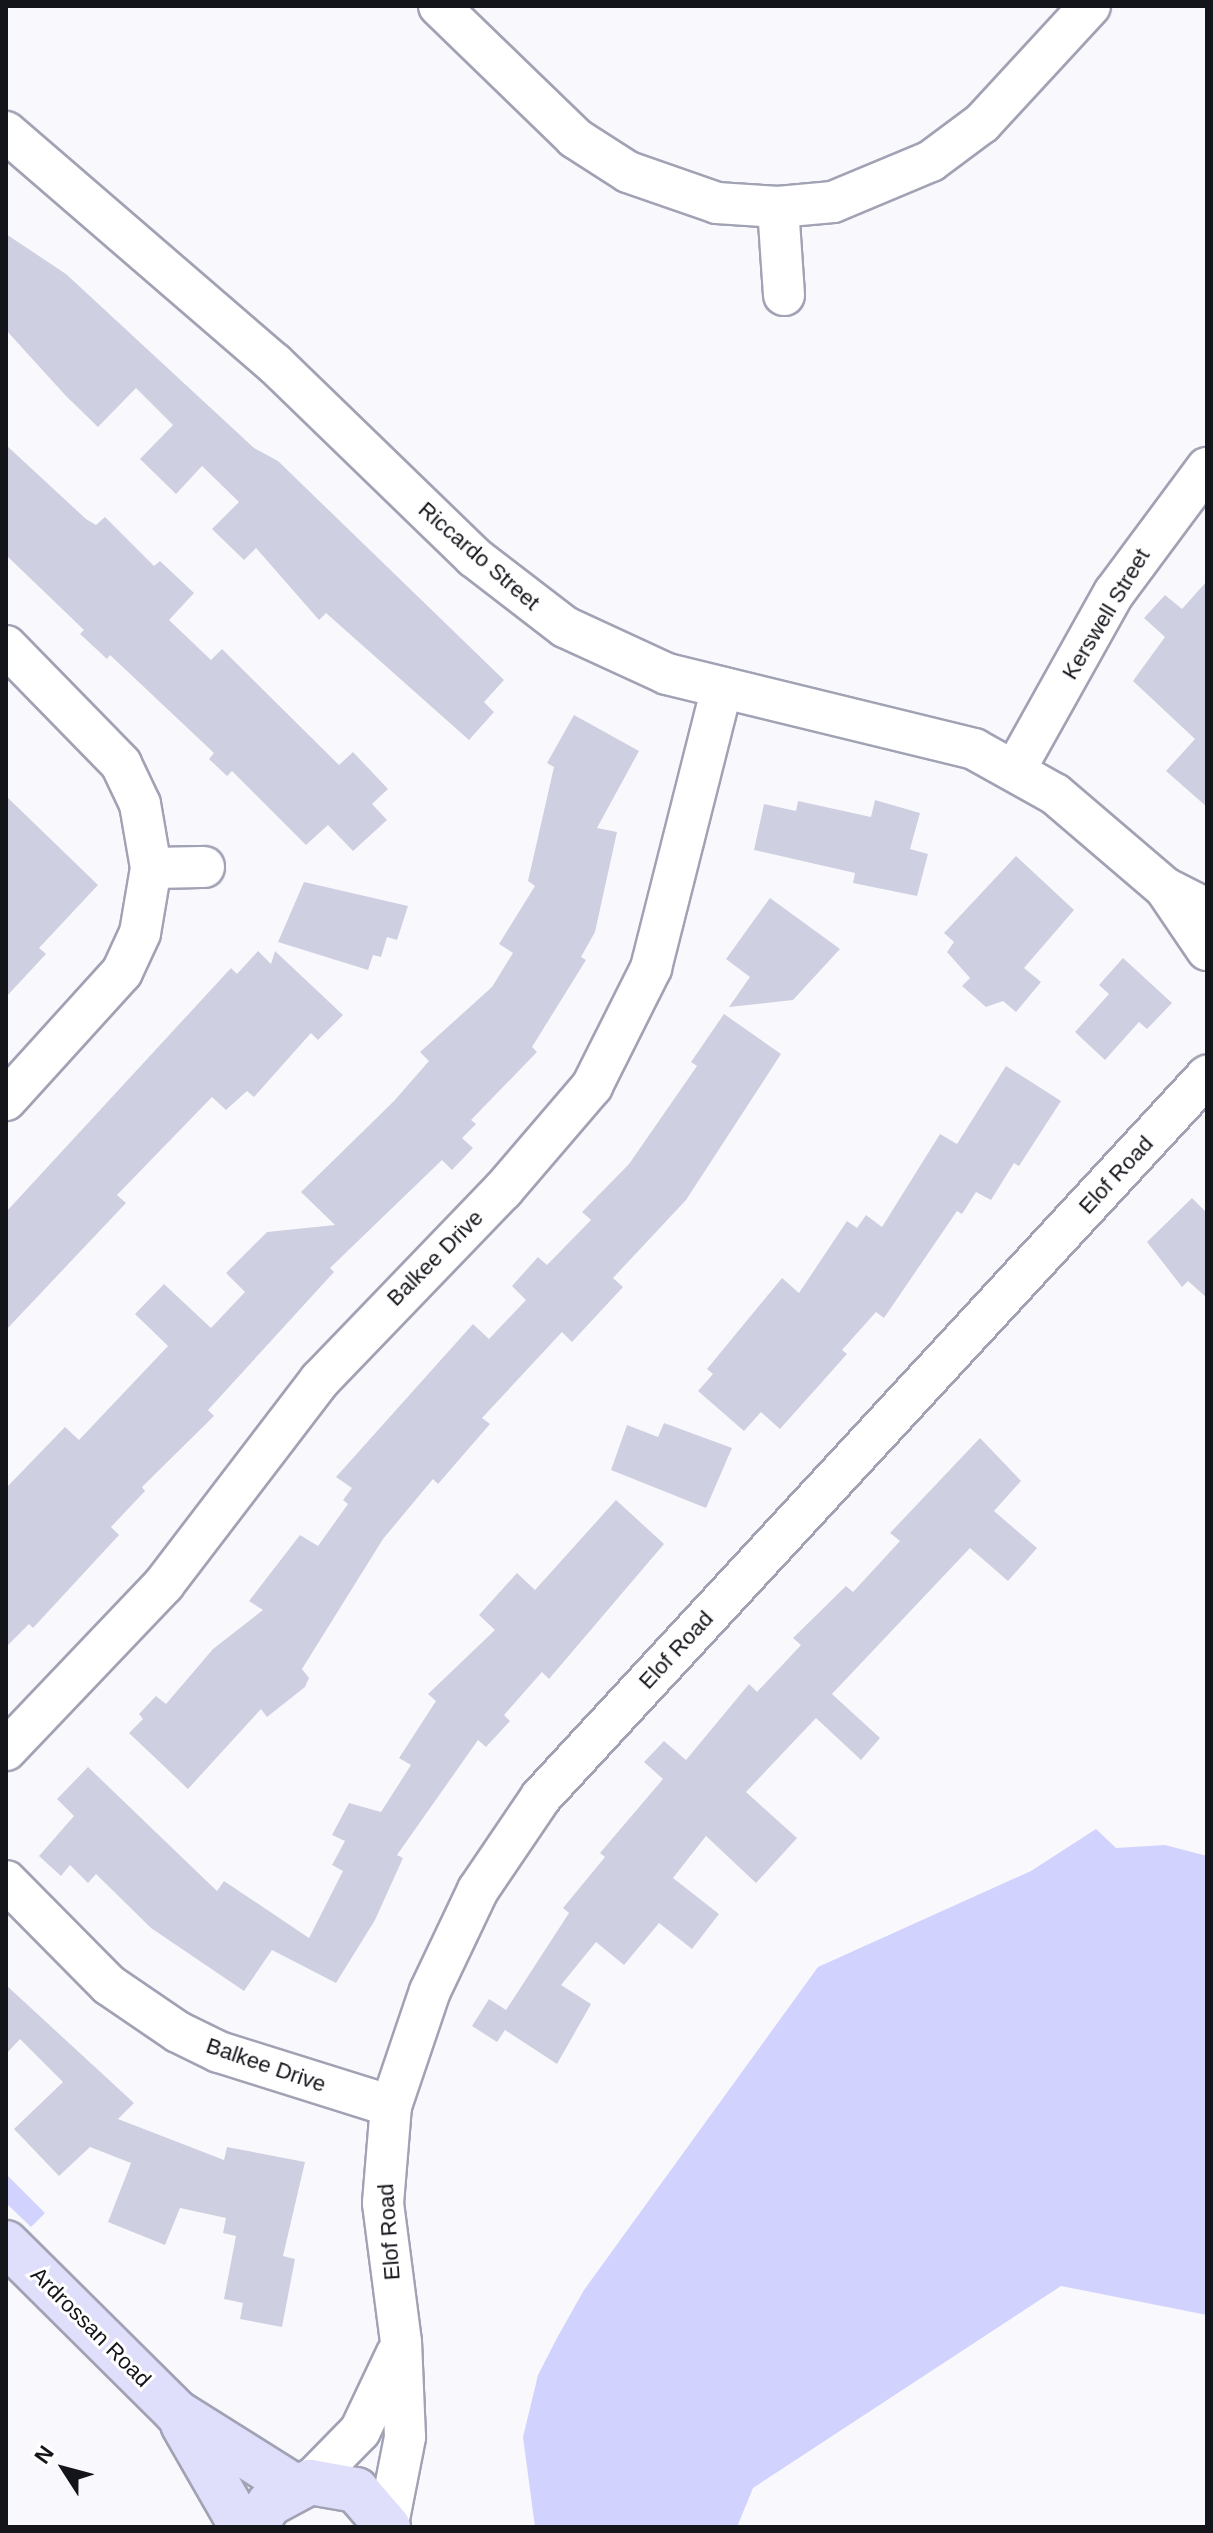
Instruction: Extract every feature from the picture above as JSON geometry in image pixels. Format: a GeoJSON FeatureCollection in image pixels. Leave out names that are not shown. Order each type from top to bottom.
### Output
{"type":"FeatureCollection","features":[{"type":"Feature","properties":{"kind":"main road","name":"Ardrossan Road"},"geometry":{"type":"LineString","coordinates":[[6,2243],[176,2412],[302,2485]]}},
{"type":"Feature","properties":{"kind":"main road","name":"Ardrossan Road"},"geometry":{"type":"LineString","coordinates":[[176,2412],[242,2527]]}},
{"type":"Feature","properties":{"kind":"main road"},"geometry":{"type":"LineString","coordinates":[[255,2527],[269,2504],[302,2485],[356,2490],[388,2525]]}},
{"type":"Feature","properties":{"kind":"street"},"geometry":{"type":"LineString","coordinates":[[439,6],[575,138],[628,172],[717,203],[778,207],[833,202],[931,161],[982,123],[1090,6]]}},
{"type":"Feature","properties":{"kind":"street","name":"Riccardo Street"},"geometry":{"type":"LineString","coordinates":[[6,132],[274,363],[520,597],[619,655],[722,688],[920,733],[1016,768],[1090,821],[1165,888],[1207,950]]}},
{"type":"Feature","properties":{"kind":"street"},"geometry":{"type":"LineString","coordinates":[[778,207],[784,295]]}},
{"type":"Feature","properties":{"kind":"street","name":"Kerswell Street"},"geometry":{"type":"LineString","coordinates":[[1016,768],[1114,593],[1207,468]]}},
{"type":"Feature","properties":{"kind":"street"},"geometry":{"type":"LineString","coordinates":[[6,646],[121,764],[140,804],[151,868],[140,933],[122,972],[6,1100]]}},
{"type":"Feature","properties":{"kind":"street","name":"Balkee Drive"},"geometry":{"type":"LineString","coordinates":[[6,1750],[164,1584],[320,1380],[503,1190],[592,1086],[651,968],[722,688]]}},
{"type":"Feature","properties":{"kind":"street"},"geometry":{"type":"LineString","coordinates":[[151,868],[204,867]]}},
{"type":"Feature","properties":{"kind":"street","name":"Riccardo Street"},"geometry":{"type":"LineString","coordinates":[[1165,888],[1207,909]]}},
{"type":"Feature","properties":{"kind":"street","name":"Elof Road"},"geometry":{"type":"LineString","coordinates":[[388,2525],[405,2437],[401,2342],[383,2203],[391,2106],[458,1926],[541,1797],[1207,1076]]}},
{"type":"Feature","properties":{"kind":"street","name":"Balkee Drive"},"geometry":{"type":"LineString","coordinates":[[6,1881],[109,1985],[178,2032],[219,2052],[391,2106]]}},
{"type":"Feature","properties":{"kind":"street"},"geometry":{"type":"LineString","coordinates":[[302,2485],[360,2431],[401,2342]]}},
{"type":"Feature","properties":{"kind":"shaded area"},"geometry":{"type":"Polygon","coordinates":[[[1096,1829],[1116,1848],[1165,1845],[1207,1856],[1207,2315],[1061,2286],[753,2488],[737,2527],[535,2527],[523,2437],[538,2375],[584,2290],[818,1967],[1031,1871],[1096,1829]]]}},
{"type":"Feature","properties":{"kind":"shaded area"},"geometry":{"type":"Polygon","coordinates":[[[6,2174],[45,2213],[31,2227],[6,2203],[6,2174]]]}},
{"type":"Feature","properties":{"kind":"building"},"geometry":{"type":"Polygon","coordinates":[[[6,234],[66,274],[254,448],[278,461],[504,680],[484,702],[494,712],[469,740],[326,613],[319,620],[256,548],[244,560],[212,529],[239,502],[202,466],[176,494],[140,459],[173,425],[136,388],[98,427],[66,396],[6,330],[6,234]]]}},
{"type":"Feature","properties":{"kind":"building"},"geometry":{"type":"Polygon","coordinates":[[[6,445],[86,519],[96,525],[105,517],[154,566],[160,561],[194,593],[169,620],[211,660],[222,649],[339,765],[353,752],[388,789],[372,804],[387,820],[353,851],[328,825],[306,845],[232,771],[227,776],[209,759],[214,753],[110,655],[107,659],[80,634],[84,630],[6,555],[6,445]]]}},
{"type":"Feature","properties":{"kind":"building"},"geometry":{"type":"Polygon","coordinates":[[[1207,581],[1207,807],[1166,771],[1195,739],[1133,681],[1165,637],[1144,618],[1165,595],[1182,609],[1207,581]]]}},
{"type":"Feature","properties":{"kind":"building"},"geometry":{"type":"Polygon","coordinates":[[[574,715],[639,751],[597,828],[617,832],[595,932],[581,957],[586,960],[532,1047],[537,1052],[471,1120],[476,1124],[462,1138],[473,1148],[452,1170],[442,1160],[330,1268],[334,1272],[208,1410],[214,1416],[142,1487],[145,1491],[111,1527],[119,1535],[33,1628],[29,1624],[6,1647],[6,1488],[65,1427],[79,1440],[168,1346],[135,1314],[164,1284],[211,1328],[245,1292],[226,1273],[267,1232],[335,1225],[301,1192],[394,1101],[429,1061],[420,1052],[492,987],[513,953],[499,944],[535,886],[528,881],[554,767],[547,763],[574,715]]]}},
{"type":"Feature","properties":{"kind":"building"},"geometry":{"type":"Polygon","coordinates":[[[6,796],[98,885],[39,948],[46,954],[6,997],[6,796]]]}},
{"type":"Feature","properties":{"kind":"building"},"geometry":{"type":"Polygon","coordinates":[[[875,800],[920,813],[910,849],[928,854],[917,896],[853,883],[855,873],[754,850],[764,804],[796,811],[798,801],[871,817],[875,800]]]}},
{"type":"Feature","properties":{"kind":"building"},"geometry":{"type":"Polygon","coordinates":[[[1016,856],[1074,910],[1024,968],[1041,982],[1016,1012],[1003,1001],[986,1007],[962,986],[970,978],[947,952],[954,942],[944,933],[1016,856]]]}},
{"type":"Feature","properties":{"kind":"building"},"geometry":{"type":"Polygon","coordinates":[[[304,882],[408,906],[397,940],[387,937],[381,957],[373,955],[368,970],[278,942],[304,882]]]}},
{"type":"Feature","properties":{"kind":"building"},"geometry":{"type":"Polygon","coordinates":[[[770,898],[840,949],[793,1000],[729,1007],[750,977],[726,959],[770,898]]]}},
{"type":"Feature","properties":{"kind":"building"},"geometry":{"type":"Polygon","coordinates":[[[258,951],[271,964],[275,951],[343,1015],[318,1040],[311,1033],[254,1097],[247,1091],[226,1110],[212,1097],[117,1195],[126,1203],[6,1330],[6,1212],[231,968],[237,974],[258,951]]]}},
{"type":"Feature","properties":{"kind":"building"},"geometry":{"type":"Polygon","coordinates":[[[1123,958],[1172,1003],[1147,1029],[1139,1022],[1105,1060],[1075,1032],[1109,994],[1099,985],[1123,958]]]}},
{"type":"Feature","properties":{"kind":"building"},"geometry":{"type":"Polygon","coordinates":[[[724,1014],[781,1054],[686,1200],[613,1278],[623,1287],[572,1342],[562,1332],[482,1418],[490,1424],[438,1484],[433,1479],[383,1539],[302,1669],[309,1678],[305,1687],[267,1717],[261,1709],[188,1789],[129,1733],[143,1719],[139,1714],[156,1696],[166,1704],[213,1649],[263,1610],[249,1601],[300,1535],[318,1546],[348,1504],[343,1500],[352,1488],[336,1477],[473,1324],[489,1339],[526,1300],[512,1286],[538,1257],[547,1265],[591,1220],[582,1212],[629,1164],[697,1066],[691,1062],[724,1014]]]}},
{"type":"Feature","properties":{"kind":"building"},"geometry":{"type":"Polygon","coordinates":[[[1006,1066],[1061,1101],[1019,1166],[1014,1163],[991,1200],[976,1192],[962,1214],[957,1211],[884,1318],[876,1312],[842,1350],[847,1354],[780,1429],[761,1412],[744,1431],[698,1391],[713,1374],[707,1369],[782,1278],[799,1293],[847,1221],[857,1228],[866,1215],[882,1227],[940,1134],[957,1144],[1006,1066]]]}},
{"type":"Feature","properties":{"kind":"building"},"geometry":{"type":"Polygon","coordinates":[[[1192,1198],[1207,1213],[1207,1298],[1188,1281],[1182,1287],[1147,1242],[1192,1198]]]}},
{"type":"Feature","properties":{"kind":"building"},"geometry":{"type":"Polygon","coordinates":[[[664,1423],[732,1448],[706,1508],[611,1470],[627,1425],[658,1437],[664,1423]]]}},
{"type":"Feature","properties":{"kind":"building"},"geometry":{"type":"Polygon","coordinates":[[[980,1438],[1021,1481],[994,1511],[1037,1548],[1008,1581],[970,1548],[832,1694],[880,1738],[861,1760],[816,1718],[746,1792],[797,1838],[756,1883],[706,1836],[673,1878],[719,1914],[692,1949],[659,1923],[624,1965],[596,1942],[561,1985],[591,2004],[557,2064],[505,2030],[497,2042],[472,2026],[489,1999],[506,2010],[569,1913],[563,1908],[605,1857],[600,1853],[663,1779],[644,1762],[664,1741],[686,1760],[749,1684],[757,1692],[801,1645],[793,1638],[846,1586],[853,1592],[900,1541],[890,1533],[980,1438]]]}},
{"type":"Feature","properties":{"kind":"building"},"geometry":{"type":"Polygon","coordinates":[[[616,1500],[664,1544],[549,1679],[542,1672],[504,1715],[510,1721],[486,1747],[478,1740],[397,1855],[403,1858],[375,1920],[336,1983],[272,1950],[244,1991],[151,1928],[96,1874],[88,1883],[70,1865],[61,1876],[39,1856],[74,1816],[57,1799],[88,1767],[217,1891],[224,1881],[309,1938],[343,1871],[332,1865],[345,1841],[332,1835],[349,1803],[381,1812],[411,1765],[399,1758],[436,1701],[428,1694],[495,1630],[479,1615],[517,1573],[535,1590],[616,1500]]]}},
{"type":"Feature","properties":{"kind":"building"},"geometry":{"type":"Polygon","coordinates":[[[6,1985],[134,2103],[118,2119],[224,2160],[227,2147],[305,2162],[283,2256],[295,2259],[282,2327],[240,2319],[243,2303],[224,2299],[236,2236],[223,2233],[226,2218],[180,2208],[165,2245],[108,2222],[131,2163],[90,2147],[59,2176],[14,2129],[63,2082],[20,2039],[6,2054],[6,1985]]]}}]}
